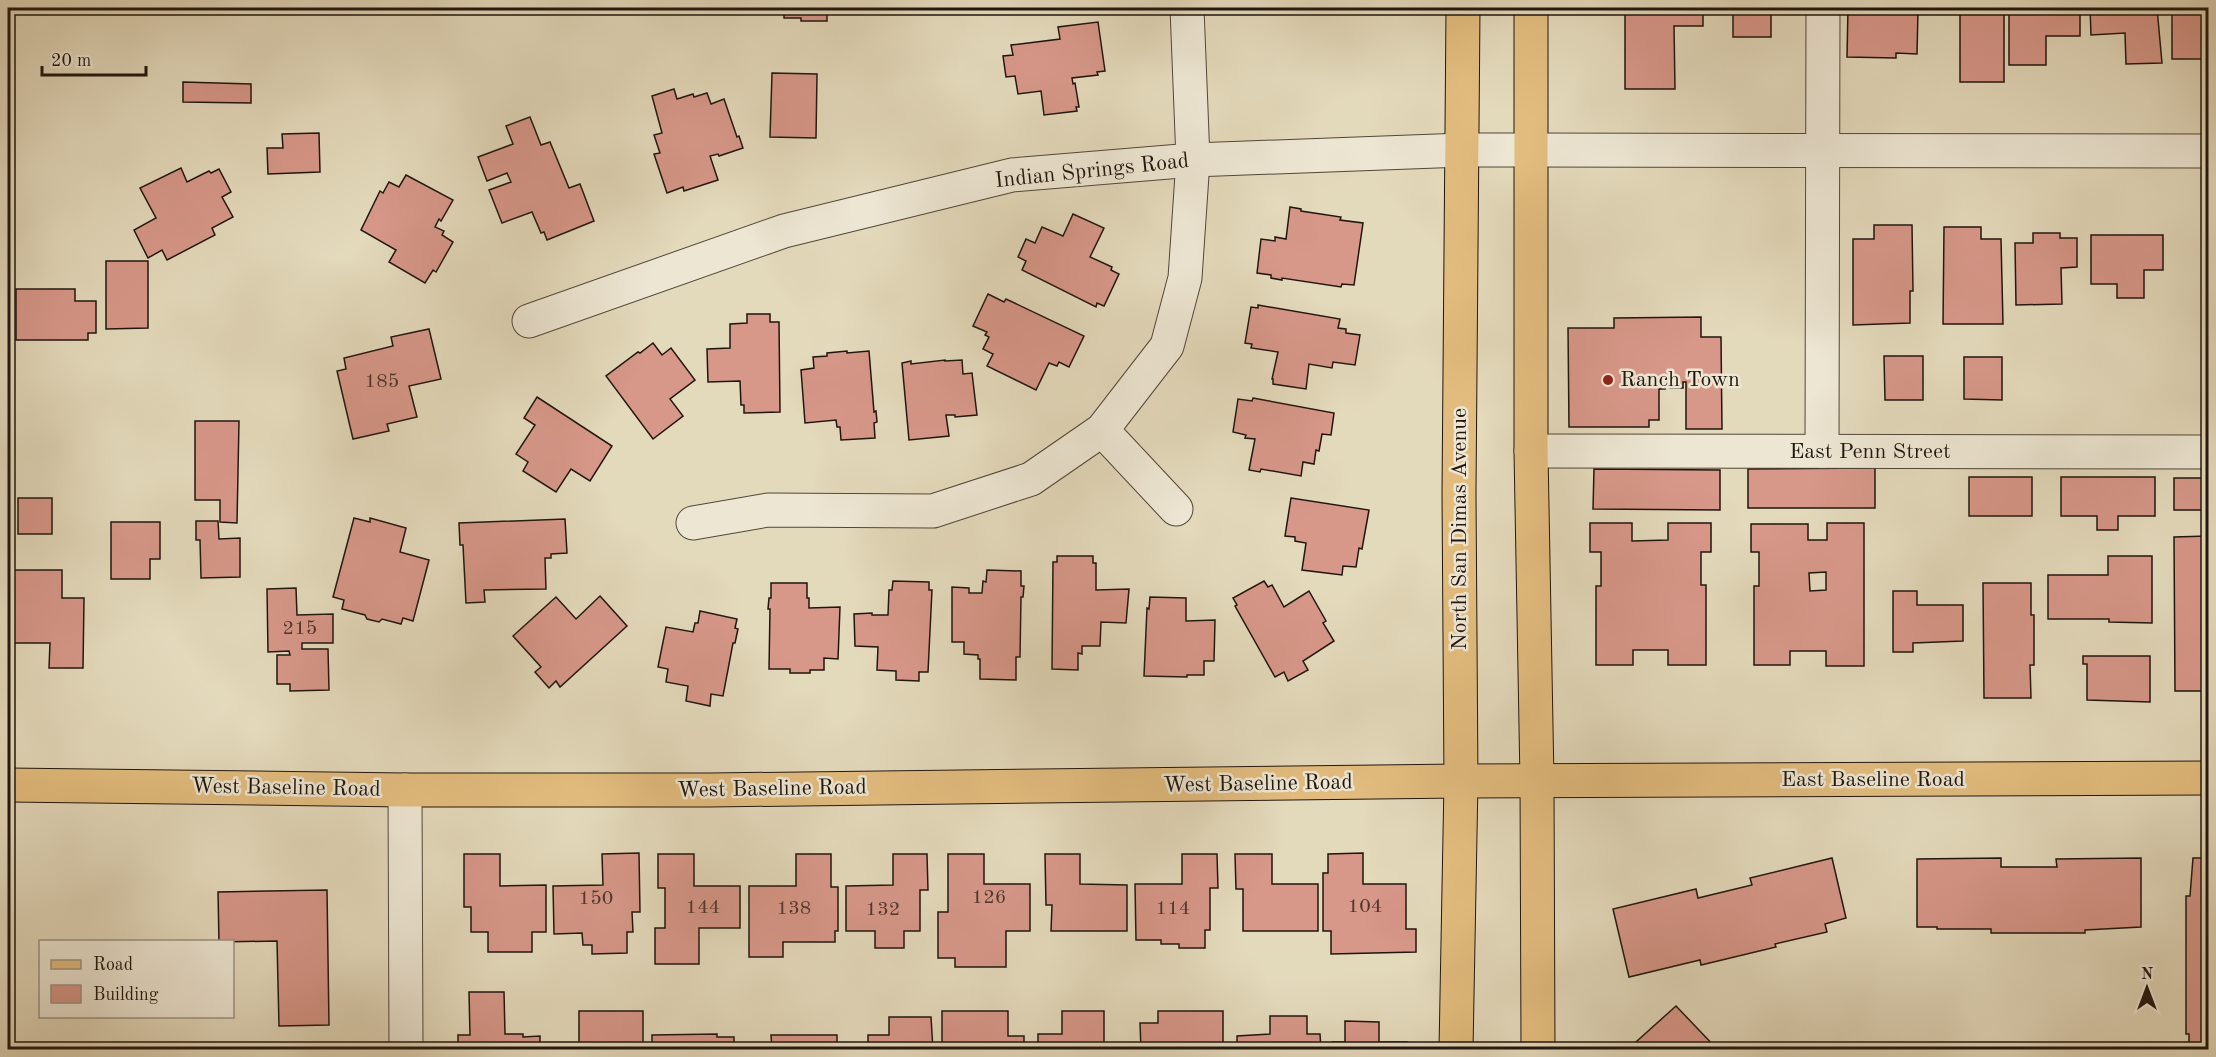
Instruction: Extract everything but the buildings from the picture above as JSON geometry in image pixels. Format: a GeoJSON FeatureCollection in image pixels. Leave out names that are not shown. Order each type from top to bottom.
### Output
{"type":"FeatureCollection","features":[{"type":"Feature","properties":{"kind":"main road","name":"North San Dimas Avenue"},"geometry":{"type":"LineString","coordinates":[[1456,1050],[1461,781],[1459,493],[1463,8]]}},
{"type":"Feature","properties":{"kind":"main road"},"geometry":{"type":"LineString","coordinates":[[1531,8],[1531,451],[1539,1050]]}},
{"type":"Feature","properties":{"kind":"main road","name":"East Baseline Road"},"geometry":{"type":"LineString","coordinates":[[1537,781],[2208,778]]}},
{"type":"Feature","properties":{"kind":"main road","name":"West Baseline Road"},"geometry":{"type":"LineString","coordinates":[[8,785],[405,790],[710,790],[1537,781]]}},
{"type":"Feature","properties":{"kind":"street"},"geometry":{"type":"LineString","coordinates":[[693,524],[768,510],[933,511],[1031,478],[1102,430],[1167,346],[1185,278],[1193,160],[1186,8]]}},
{"type":"Feature","properties":{"kind":"street"},"geometry":{"type":"LineString","coordinates":[[1822,451],[1823,8]]}},
{"type":"Feature","properties":{"kind":"street","name":"Indian Springs Road"},"geometry":{"type":"LineString","coordinates":[[529,321],[784,231],[1012,175],[1193,160],[1463,150],[1532,150]]}},
{"type":"Feature","properties":{"kind":"street"},"geometry":{"type":"LineString","coordinates":[[1532,150],[2208,151]]}},
{"type":"Feature","properties":{"kind":"street"},"geometry":{"type":"LineString","coordinates":[[1102,430],[1176,509]]}},
{"type":"Feature","properties":{"kind":"street","name":"East Penn Street"},"geometry":{"type":"LineString","coordinates":[[1531,451],[2208,452]]}},
{"type":"Feature","properties":{"kind":"street"},"geometry":{"type":"LineString","coordinates":[[405,790],[406,1050]]}},
{"type":"Feature","properties":{"kind":"place","name":"Ranch Town"},"geometry":{"type":"Point","coordinates":[1608,380]}}]}
